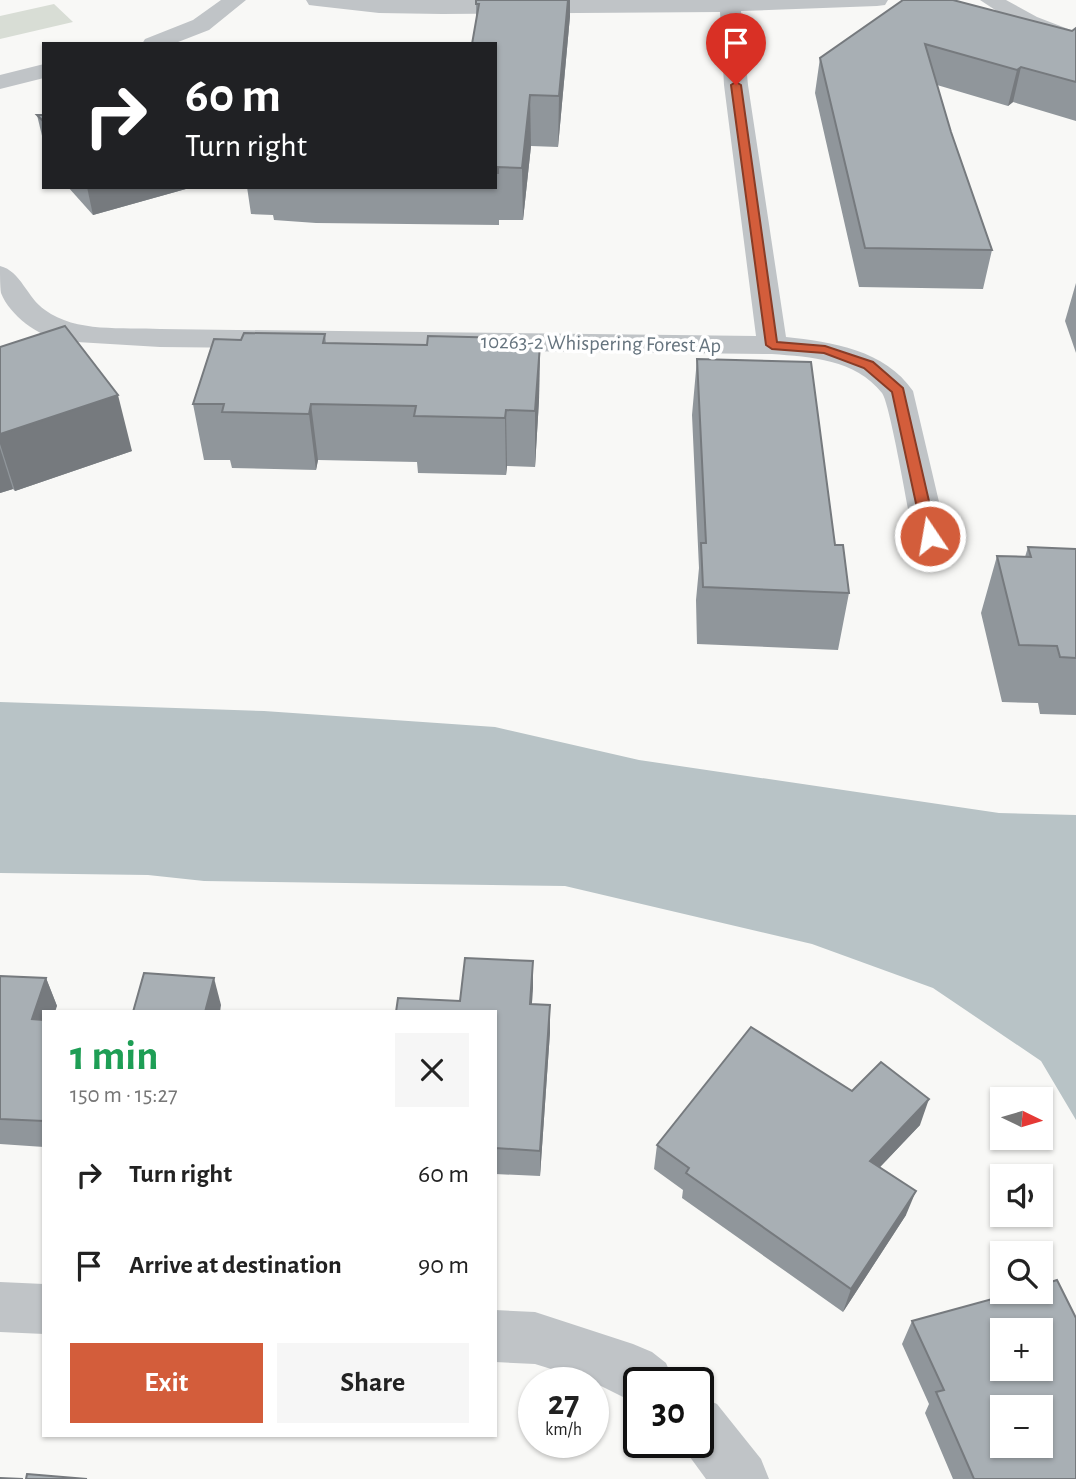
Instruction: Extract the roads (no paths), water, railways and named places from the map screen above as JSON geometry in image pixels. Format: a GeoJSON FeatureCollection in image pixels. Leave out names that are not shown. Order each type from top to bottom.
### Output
{"type":"FeatureCollection","features":[{"type":"Feature","properties":{"kind":"street"},"geometry":{"type":"LineString","coordinates":[[158,42],[201,24],[235,0]]}},
{"type":"Feature","properties":{"kind":"street"},"geometry":{"type":"LineString","coordinates":[[317,0],[352,5],[451,8],[730,5],[877,0]]}},
{"type":"Feature","properties":{"kind":"street"},"geometry":{"type":"LineString","coordinates":[[990,0],[1029,22],[1076,40]]}},
{"type":"Feature","properties":{"kind":"street"},"geometry":{"type":"LineString","coordinates":[[730,5],[736,85],[772,345]]}},
{"type":"Feature","properties":{"kind":"street"},"geometry":{"type":"LineString","coordinates":[[0,82],[42,72]]}},
{"type":"Feature","properties":{"kind":"street","name":"10263-2 Whispering Forest Ap"},"geometry":{"type":"LineString","coordinates":[[0,274],[32,314],[60,332],[160,338],[772,345],[825,349],[868,365],[898,391],[930,536]]}},
{"type":"Feature","properties":{"kind":"street"},"geometry":{"type":"LineString","coordinates":[[0,1307],[42,1309]]}},
{"type":"Feature","properties":{"kind":"street"},"geometry":{"type":"LineString","coordinates":[[497,1336],[535,1338],[623,1368]]}},
{"type":"Feature","properties":{"kind":"street"},"geometry":{"type":"LineString","coordinates":[[714,1444],[741,1479]]}}]}
